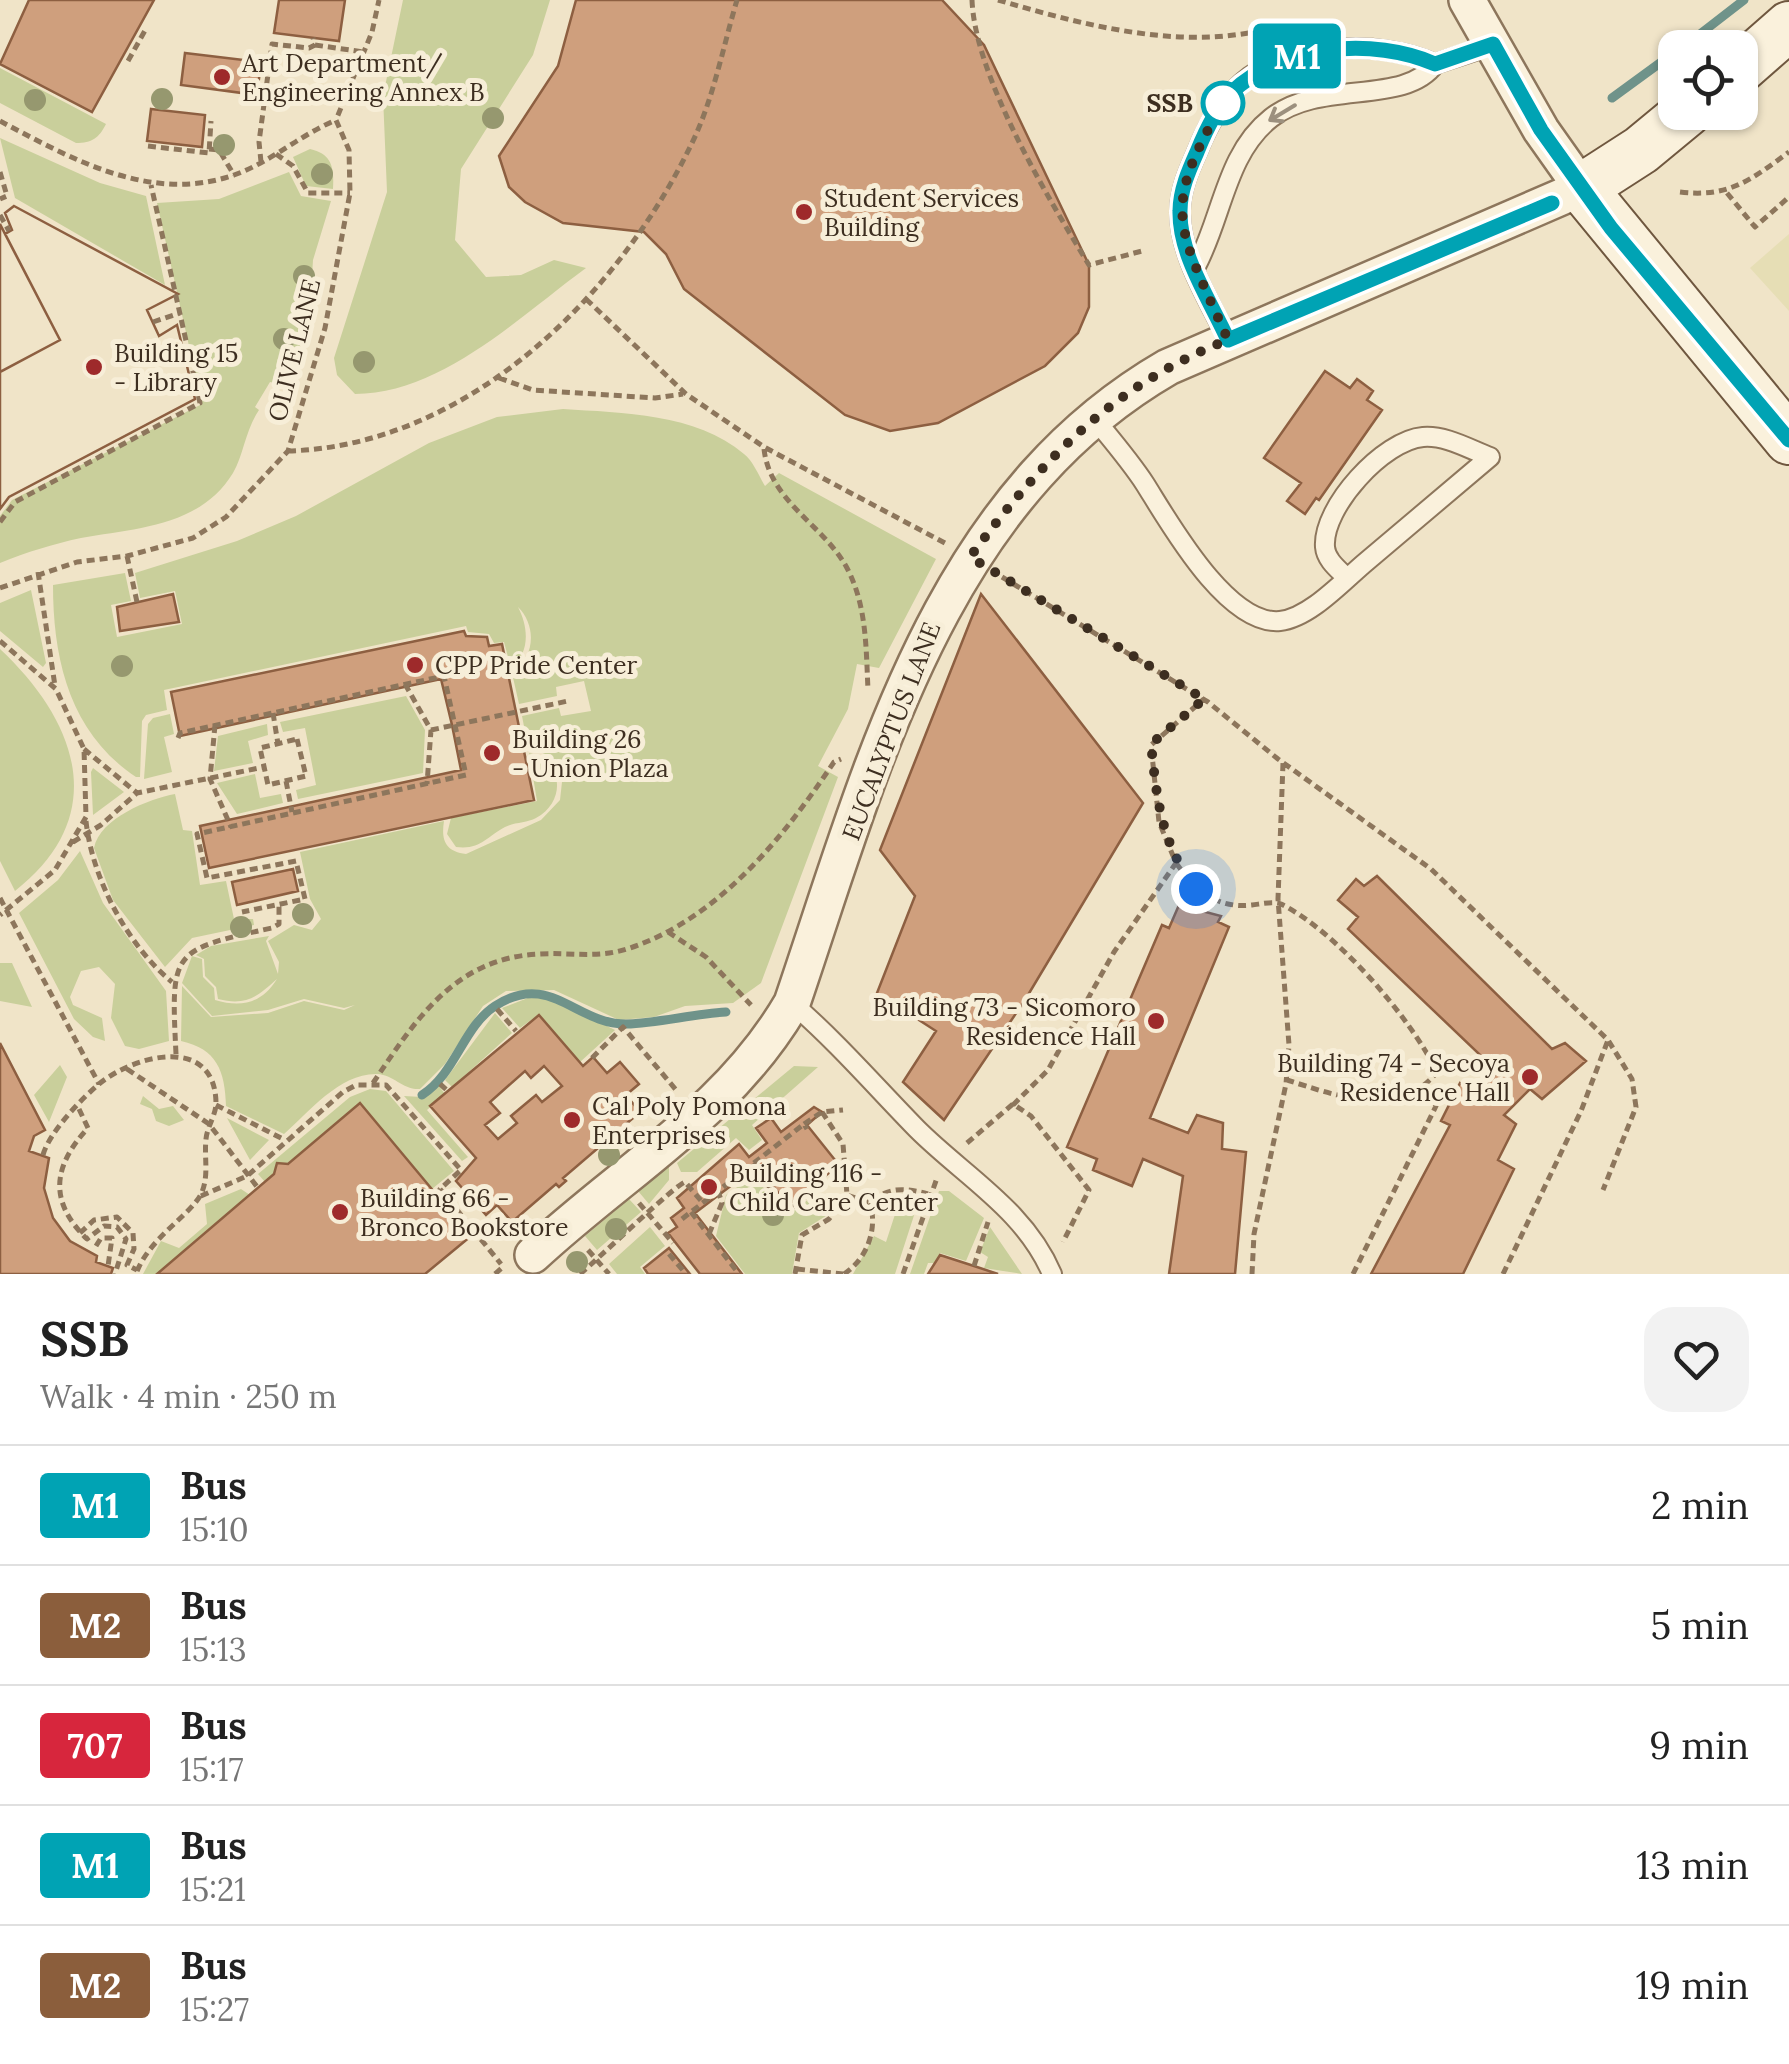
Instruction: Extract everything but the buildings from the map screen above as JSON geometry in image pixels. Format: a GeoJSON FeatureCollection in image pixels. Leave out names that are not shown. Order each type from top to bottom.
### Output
{"type":"FeatureCollection","features":[{"type":"Feature","properties":{"kind":"street"},"geometry":{"type":"LineString","coordinates":[[1467,0],[1541,130],[1582,188],[1789,440]]}},
{"type":"Feature","properties":{"kind":"street"},"geometry":{"type":"LineString","coordinates":[[1758,53],[1789,26]]}},
{"type":"Feature","properties":{"kind":"street"},"geometry":{"type":"LineString","coordinates":[[1582,188],[1665,130]]}},
{"type":"Feature","properties":{"kind":"street","name":"EUCALYPTUS LANE"},"geometry":{"type":"LineString","coordinates":[[517,1265],[738,1081],[792,1003],[920,650],[970,557],[1006,510],[1093,418],[1154,375],[1228,340],[1582,188]]}},
{"type":"Feature","properties":{"kind":"lane"},"geometry":{"type":"LineString","coordinates":[[1195,268],[1213,235],[1234,166],[1248,142],[1271,118],[1314,97],[1402,87],[1424,80],[1435,64],[1493,44]]}},
{"type":"Feature","properties":{"kind":"lane"},"geometry":{"type":"LineString","coordinates":[[1228,340],[1183,238],[1180,209],[1186,176],[1202,137],[1240,85],[1289,58],[1337,50],[1380,50],[1417,56],[1435,64]]}},
{"type":"Feature","properties":{"kind":"lane"},"geometry":{"type":"LineString","coordinates":[[1093,418],[1144,484],[1185,550],[1247,612],[1265,621],[1283,621],[1302,613],[1346,578],[1367,561],[1490,457],[1437,437],[1420,437],[1402,441],[1366,466],[1330,522],[1324,545],[1328,559],[1346,578]]}},
{"type":"Feature","properties":{"kind":"lane"},"geometry":{"type":"LineString","coordinates":[[792,1003],[952,1160],[1012,1212],[1052,1274]]}},
{"type":"Feature","properties":{"kind":"path"},"geometry":{"type":"LineString","coordinates":[[0,121],[108,171],[151,185],[205,182],[234,175],[276,154],[311,130],[336,120],[364,52],[379,0]]}},
{"type":"Feature","properties":{"kind":"path"},"geometry":{"type":"LineString","coordinates":[[288,451],[336,450],[373,441],[499,378],[586,299],[644,232],[693,142],[737,0]]}},
{"type":"Feature","properties":{"kind":"path"},"geometry":{"type":"LineString","coordinates":[[972,0],[973,31],[996,88],[1052,205],[1089,265],[1142,251]]}},
{"type":"Feature","properties":{"kind":"path"},"geometry":{"type":"LineString","coordinates":[[998,0],[1072,22],[1148,33],[1211,36],[1279,26],[1330,24]]}},
{"type":"Feature","properties":{"kind":"path"},"geometry":{"type":"LineString","coordinates":[[128,61],[146,27]]}},
{"type":"Feature","properties":{"kind":"path"},"geometry":{"type":"LineString","coordinates":[[261,162],[259,142],[272,44],[309,48],[314,41],[364,52]]}},
{"type":"Feature","properties":{"kind":"path","name":"OLIVE LANE"},"geometry":{"type":"LineString","coordinates":[[0,588],[38,572],[181,543],[226,517],[288,451],[325,328],[350,193],[349,150],[336,120]]}},
{"type":"Feature","properties":{"kind":"path"},"geometry":{"type":"LineString","coordinates":[[148,146],[208,154],[211,121]]}},
{"type":"Feature","properties":{"kind":"path"},"geometry":{"type":"LineString","coordinates":[[209,149],[220,150],[234,175]]}},
{"type":"Feature","properties":{"kind":"path"},"geometry":{"type":"LineString","coordinates":[[1680,192],[1727,193],[1789,152]]}},
{"type":"Feature","properties":{"kind":"path"},"geometry":{"type":"LineString","coordinates":[[276,154],[293,166],[308,193],[350,193]]}},
{"type":"Feature","properties":{"kind":"path"},"geometry":{"type":"LineString","coordinates":[[0,172],[7,196],[0,199]]}},
{"type":"Feature","properties":{"kind":"path"},"geometry":{"type":"LineString","coordinates":[[0,522],[16,502],[200,403],[151,185]]}},
{"type":"Feature","properties":{"kind":"path"},"geometry":{"type":"LineString","coordinates":[[1727,193],[1754,226],[1789,197]]}},
{"type":"Feature","properties":{"kind":"path"},"geometry":{"type":"LineString","coordinates":[[0,215],[9,231]]}},
{"type":"Feature","properties":{"kind":"path"},"geometry":{"type":"LineString","coordinates":[[586,299],[686,394],[764,447],[970,557],[1204,699],[1283,763],[1430,869],[1608,1040],[1632,1079],[1636,1107],[1603,1190]]}},
{"type":"Feature","properties":{"kind":"path"},"geometry":{"type":"LineString","coordinates":[[153,322],[180,313]]}},
{"type":"Feature","properties":{"kind":"path"},"geometry":{"type":"LineString","coordinates":[[499,378],[534,390],[655,398],[686,394]]}},
{"type":"Feature","properties":{"kind":"path"},"geometry":{"type":"LineString","coordinates":[[764,447],[766,470],[776,487],[847,568],[866,633],[868,694]]}},
{"type":"Feature","properties":{"kind":"path"},"geometry":{"type":"LineString","coordinates":[[127,556],[136,602]]}},
{"type":"Feature","properties":{"kind":"path"},"geometry":{"type":"LineString","coordinates":[[38,572],[56,690],[84,748],[137,793]]}},
{"type":"Feature","properties":{"kind":"path"},"geometry":{"type":"LineString","coordinates":[[0,641],[56,690]]}},
{"type":"Feature","properties":{"kind":"path"},"geometry":{"type":"LineString","coordinates":[[178,738],[180,733],[444,676],[466,775],[198,834],[207,878],[296,861],[305,899],[242,912]]}},
{"type":"Feature","properties":{"kind":"path"},"geometry":{"type":"LineString","coordinates":[[405,684],[431,730],[433,752],[427,785]]}},
{"type":"Feature","properties":{"kind":"path"},"geometry":{"type":"LineString","coordinates":[[1204,699],[1151,744],[1159,822],[1176,864],[1196,889],[1220,903],[1279,902],[1344,952],[1384,994],[1437,1072],[1426,1085],[1388,1100],[1353,1100],[1286,1080]]}},
{"type":"Feature","properties":{"kind":"path"},"geometry":{"type":"LineString","coordinates":[[431,730],[568,701]]}},
{"type":"Feature","properties":{"kind":"path"},"geometry":{"type":"LineString","coordinates":[[273,713],[278,744]]}},
{"type":"Feature","properties":{"kind":"path"},"geometry":{"type":"LineString","coordinates":[[215,725],[210,779],[232,827]]}},
{"type":"Feature","properties":{"kind":"path"},"geometry":{"type":"LineString","coordinates":[[297,739],[306,776],[268,785],[260,748],[278,744],[297,739]]}},
{"type":"Feature","properties":{"kind":"path"},"geometry":{"type":"LineString","coordinates":[[84,748],[88,834],[106,897],[172,982],[176,1054]]}},
{"type":"Feature","properties":{"kind":"path"},"geometry":{"type":"LineString","coordinates":[[373,1083],[431,1002],[476,967],[542,954],[602,956],[668,932],[748,870],[797,818],[834,762],[845,758]]}},
{"type":"Feature","properties":{"kind":"path"},"geometry":{"type":"LineString","coordinates":[[1252,1274],[1254,1234],[1286,1080],[1289,1003],[1279,902],[1283,763]]}},
{"type":"Feature","properties":{"kind":"path"},"geometry":{"type":"LineString","coordinates":[[70,844],[137,793],[264,767]]}},
{"type":"Feature","properties":{"kind":"path"},"geometry":{"type":"LineString","coordinates":[[286,781],[293,814]]}},
{"type":"Feature","properties":{"kind":"path"},"geometry":{"type":"LineString","coordinates":[[4,913],[55,870],[86,817]]}},
{"type":"Feature","properties":{"kind":"path"},"geometry":{"type":"LineString","coordinates":[[902,1274],[929,1194],[952,1160],[1048,1070],[1114,952],[1176,864]]}},
{"type":"Feature","properties":{"kind":"path"},"geometry":{"type":"LineString","coordinates":[[0,898],[4,913],[100,1084]]}},
{"type":"Feature","properties":{"kind":"path"},"geometry":{"type":"LineString","coordinates":[[172,982],[194,947],[280,924],[279,904]]}},
{"type":"Feature","properties":{"kind":"path"},"geometry":{"type":"LineString","coordinates":[[668,932],[706,957],[754,1008]]}},
{"type":"Feature","properties":{"kind":"path"},"geometry":{"type":"LineString","coordinates":[[498,1008],[516,1031]]}},
{"type":"Feature","properties":{"kind":"path"},"geometry":{"type":"LineString","coordinates":[[592,1058],[623,1028],[698,1116]]}},
{"type":"Feature","properties":{"kind":"path"},"geometry":{"type":"LineString","coordinates":[[1503,1274],[1581,1110],[1608,1040]]}},
{"type":"Feature","properties":{"kind":"path"},"geometry":{"type":"LineString","coordinates":[[43,1155],[47,1141],[100,1084],[154,1057],[176,1054],[194,1059],[206,1072],[216,1105],[209,1124],[201,1196]]}},
{"type":"Feature","properties":{"kind":"path"},"geometry":{"type":"LineString","coordinates":[[127,1069],[209,1124],[258,1188]]}},
{"type":"Feature","properties":{"kind":"path"},"geometry":{"type":"LineString","coordinates":[[80,1233],[94,1220],[117,1217],[133,1233],[134,1249],[127,1265],[136,1272],[166,1227],[201,1196],[247,1176],[343,1092],[373,1083],[386,1085],[462,1170],[440,1189],[517,1265],[495,1274]]}},
{"type":"Feature","properties":{"kind":"path"},"geometry":{"type":"LineString","coordinates":[[440,1084],[448,1091]]}},
{"type":"Feature","properties":{"kind":"path"},"geometry":{"type":"LineString","coordinates":[[1353,1274],[1436,1106],[1426,1085]]}},
{"type":"Feature","properties":{"kind":"path"},"geometry":{"type":"LineString","coordinates":[[1013,1104],[1031,1116],[1089,1190],[1061,1247]]}},
{"type":"Feature","properties":{"kind":"path"},"geometry":{"type":"LineString","coordinates":[[216,1105],[285,1140]]}},
{"type":"Feature","properties":{"kind":"path"},"geometry":{"type":"LineString","coordinates":[[78,1108],[88,1128],[65,1153],[58,1197],[87,1239],[104,1226],[117,1227],[126,1239],[116,1274]]}},
{"type":"Feature","properties":{"kind":"path"},"geometry":{"type":"LineString","coordinates":[[682,1219],[822,1112],[844,1110]]}},
{"type":"Feature","properties":{"kind":"path"},"geometry":{"type":"LineString","coordinates":[[822,1112],[843,1144],[847,1195],[829,1220],[802,1235],[796,1272],[844,1274],[866,1250],[874,1214],[870,1202]]}},
{"type":"Feature","properties":{"kind":"path"},"geometry":{"type":"LineString","coordinates":[[757,1163],[788,1211],[812,1191]]}},
{"type":"Feature","properties":{"kind":"path"},"geometry":{"type":"LineString","coordinates":[[580,1274],[649,1216],[674,1185],[685,1182],[703,1202]]}},
{"type":"Feature","properties":{"kind":"path"},"geometry":{"type":"LineString","coordinates":[[847,1195],[870,1202],[889,1190],[904,1188],[929,1194]]}},
{"type":"Feature","properties":{"kind":"path"},"geometry":{"type":"LineString","coordinates":[[708,1235],[722,1203],[718,1191]]}},
{"type":"Feature","properties":{"kind":"path"},"geometry":{"type":"LineString","coordinates":[[631,1192],[673,1243]]}},
{"type":"Feature","properties":{"kind":"path"},"geometry":{"type":"LineString","coordinates":[[691,1212],[739,1274]]}},
{"type":"Feature","properties":{"kind":"path"},"geometry":{"type":"LineString","coordinates":[[974,1266],[989,1220]]}},
{"type":"Feature","properties":{"kind":"path"},"geometry":{"type":"LineString","coordinates":[[96,1246],[102,1238],[112,1238],[108,1266]]}},
{"type":"Feature","properties":{"kind":"path"},"geometry":{"type":"LineString","coordinates":[[578,1238],[609,1274]]}},
{"type":"Feature","properties":{"kind":"path"},"geometry":{"type":"LineString","coordinates":[[669,1254],[686,1274]]}},
{"type":"Feature","properties":{"kind":"shaded area"},"geometry":{"type":"Polygon","coordinates":[[[1789,234],[1789,311],[1750,268],[1789,234]]]}},
{"type":"Feature","properties":{"kind":"green space"},"geometry":{"type":"Polygon","coordinates":[[[403,0],[550,0],[533,55],[461,169],[455,240],[486,277],[521,275],[554,260],[586,268],[448,367],[387,391],[355,394],[337,375],[334,358],[387,192],[383,96],[403,0]]]}},
{"type":"Feature","properties":{"kind":"green space"},"geometry":{"type":"Polygon","coordinates":[[[0,68],[106,124],[91,141],[76,143],[0,103],[0,68]]]}},
{"type":"Feature","properties":{"kind":"green space"},"geometry":{"type":"Polygon","coordinates":[[[0,138],[100,183],[146,196],[165,285],[15,198],[0,138]]]}},
{"type":"Feature","properties":{"kind":"green space"},"geometry":{"type":"Polygon","coordinates":[[[310,149],[328,159],[333,189],[306,186],[293,157],[310,149]]]}},
{"type":"Feature","properties":{"kind":"green space"},"geometry":{"type":"Polygon","coordinates":[[[289,172],[301,196],[331,201],[313,260],[309,322],[300,348],[275,383],[270,382],[255,407],[259,410],[233,473],[203,505],[185,515],[60,543],[0,563],[0,516],[12,500],[202,404],[157,203],[219,199],[289,172]]]}},
{"type":"Feature","properties":{"kind":"green space"},"geometry":{"type":"Polygon","coordinates":[[[563,409],[658,418],[704,430],[744,454],[765,486],[779,473],[936,559],[879,668],[857,664],[848,709],[818,766],[838,777],[761,983],[733,1003],[685,1006],[654,1017],[619,1020],[554,990],[506,991],[483,1006],[445,1064],[420,1089],[383,1075],[363,1075],[326,1095],[284,1134],[226,1106],[217,1063],[203,1050],[181,1041],[182,986],[211,1017],[268,1013],[304,1001],[344,1010],[355,1005],[344,1008],[304,999],[268,1010],[212,1016],[182,983],[192,956],[202,959],[203,977],[214,988],[215,1000],[234,1003],[258,998],[277,979],[251,998],[218,999],[216,987],[205,976],[204,959],[196,955],[211,946],[269,936],[266,941],[278,974],[279,962],[268,941],[294,925],[312,930],[321,919],[310,899],[300,852],[444,821],[446,844],[466,854],[541,820],[560,800],[563,773],[550,756],[528,747],[522,716],[559,708],[561,716],[591,711],[584,681],[556,687],[557,696],[519,704],[512,673],[525,659],[531,632],[518,607],[526,639],[522,654],[511,668],[504,642],[494,643],[489,634],[468,632],[466,626],[164,690],[167,710],[146,715],[142,721],[140,777],[136,777],[95,739],[70,693],[57,640],[53,585],[125,573],[131,601],[111,605],[117,637],[182,624],[175,591],[140,598],[135,573],[237,541],[296,516],[429,443],[497,417],[563,409]]]}},
{"type":"Feature","properties":{"kind":"green space"},"geometry":{"type":"Polygon","coordinates":[[[31,590],[46,663],[43,667],[0,631],[0,603],[31,590]]]}},
{"type":"Feature","properties":{"kind":"green space"},"geometry":{"type":"Polygon","coordinates":[[[0,649],[49,707],[73,769],[73,801],[64,832],[45,862],[15,891],[0,861],[0,649]]]}},
{"type":"Feature","properties":{"kind":"green space"},"geometry":{"type":"Polygon","coordinates":[[[406,696],[425,730],[423,773],[298,799],[296,790],[316,785],[305,728],[283,732],[280,722],[406,696]]]}},
{"type":"Feature","properties":{"kind":"green space"},"geometry":{"type":"Polygon","coordinates":[[[170,714],[174,734],[164,737],[172,772],[144,779],[148,724],[153,718],[170,714]]]}},
{"type":"Feature","properties":{"kind":"green space"},"geometry":{"type":"Polygon","coordinates":[[[267,724],[268,735],[248,741],[253,763],[214,771],[218,736],[267,724]]]}},
{"type":"Feature","properties":{"kind":"green space"},"geometry":{"type":"Polygon","coordinates":[[[529,753],[549,764],[554,773],[557,782],[553,802],[532,820],[505,827],[477,845],[456,847],[447,834],[451,818],[537,801],[529,753]]]}},
{"type":"Feature","properties":{"kind":"green space"},"geometry":{"type":"Polygon","coordinates":[[[93,768],[124,792],[93,815],[91,772],[93,768]]]}},
{"type":"Feature","properties":{"kind":"green space"},"geometry":{"type":"Polygon","coordinates":[[[255,774],[260,798],[281,794],[283,803],[237,814],[217,783],[255,774]]]}},
{"type":"Feature","properties":{"kind":"green space"},"geometry":{"type":"Polygon","coordinates":[[[175,794],[183,830],[192,831],[200,885],[226,881],[234,919],[253,919],[254,925],[192,938],[165,967],[113,900],[94,848],[98,837],[115,819],[152,800],[175,794]]]}},
{"type":"Feature","properties":{"kind":"green space"},"geometry":{"type":"Polygon","coordinates":[[[80,851],[103,903],[166,991],[169,1041],[139,1049],[125,1046],[111,1018],[115,984],[99,967],[81,971],[70,997],[73,1005],[102,1018],[105,1041],[93,1037],[74,1019],[19,913],[58,880],[80,851]]]}},
{"type":"Feature","properties":{"kind":"green space"},"geometry":{"type":"Polygon","coordinates":[[[0,963],[12,963],[32,1007],[0,1001],[0,963]]]}},
{"type":"Feature","properties":{"kind":"green space"},"geometry":{"type":"Polygon","coordinates":[[[533,996],[555,1000],[615,1030],[579,1063],[538,1015],[520,1028],[502,1008],[533,996]]]}},
{"type":"Feature","properties":{"kind":"green space"},"geometry":{"type":"Polygon","coordinates":[[[495,1013],[512,1033],[452,1087],[445,1080],[495,1013]]]}},
{"type":"Feature","properties":{"kind":"green space"},"geometry":{"type":"Polygon","coordinates":[[[60,1065],[67,1077],[49,1122],[34,1095],[60,1065]]]}},
{"type":"Feature","properties":{"kind":"green space"},"geometry":{"type":"Polygon","coordinates":[[[794,1066],[818,1067],[752,1125],[762,1140],[749,1150],[736,1138],[697,1172],[681,1172],[677,1163],[794,1066]]]}},
{"type":"Feature","properties":{"kind":"green space"},"geometry":{"type":"Polygon","coordinates":[[[439,1086],[445,1094],[427,1110],[468,1157],[462,1161],[404,1096],[422,1097],[439,1086]]]}},
{"type":"Feature","properties":{"kind":"green space"},"geometry":{"type":"Polygon","coordinates":[[[370,1089],[386,1091],[454,1171],[432,1189],[359,1104],[265,1182],[258,1174],[350,1097],[370,1089]]]}},
{"type":"Feature","properties":{"kind":"green space"},"geometry":{"type":"Polygon","coordinates":[[[143,1096],[159,1109],[173,1106],[184,1120],[169,1126],[156,1121],[152,1109],[140,1104],[143,1096]]]}},
{"type":"Feature","properties":{"kind":"green space"},"geometry":{"type":"Polygon","coordinates":[[[227,1118],[269,1140],[250,1160],[227,1118]]]}},
{"type":"Feature","properties":{"kind":"green space"},"geometry":{"type":"Polygon","coordinates":[[[669,1166],[669,1180],[649,1204],[638,1191],[669,1166]]]}},
{"type":"Feature","properties":{"kind":"green space"},"geometry":{"type":"Polygon","coordinates":[[[753,1176],[788,1215],[814,1195],[829,1214],[799,1233],[792,1274],[745,1274],[716,1236],[726,1195],[753,1176]]]}},
{"type":"Feature","properties":{"kind":"green space"},"geometry":{"type":"Polygon","coordinates":[[[241,1189],[250,1195],[159,1274],[143,1274],[161,1241],[179,1248],[207,1224],[205,1204],[241,1189]]]}},
{"type":"Feature","properties":{"kind":"green space"},"geometry":{"type":"Polygon","coordinates":[[[939,1191],[949,1191],[984,1218],[966,1261],[940,1253],[934,1263],[928,1263],[924,1274],[910,1274],[939,1191]]]}},
{"type":"Feature","properties":{"kind":"green space"},"geometry":{"type":"Polygon","coordinates":[[[902,1193],[919,1200],[895,1274],[853,1274],[874,1236],[886,1242],[902,1193]]]}},
{"type":"Feature","properties":{"kind":"green space"},"geometry":{"type":"Polygon","coordinates":[[[629,1199],[641,1212],[597,1250],[585,1236],[629,1199]]]}},
{"type":"Feature","properties":{"kind":"green space"},"geometry":{"type":"Polygon","coordinates":[[[650,1227],[665,1246],[640,1267],[645,1274],[617,1274],[609,1264],[650,1227]]]}},
{"type":"Feature","properties":{"kind":"green space"},"geometry":{"type":"Polygon","coordinates":[[[990,1227],[1022,1274],[984,1268],[988,1257],[980,1252],[990,1227]]]}},
{"type":"Feature","properties":{"kind":"waterway"},"geometry":{"type":"LineString","coordinates":[[1705,30],[1744,0]]}},
{"type":"Feature","properties":{"kind":"waterway"},"geometry":{"type":"LineString","coordinates":[[1612,98],[1658,64]]}},
{"type":"Feature","properties":{"kind":"waterway"},"geometry":{"type":"LineString","coordinates":[[422,1095],[443,1075],[484,1015],[514,996],[547,996],[608,1022],[626,1024],[726,1012]]}},
{"type":"Feature","properties":{"kind":"bus line","name":"M1"},"geometry":{"type":"LineString","coordinates":[[1552,203],[1228,340],[1183,238],[1180,209],[1186,176],[1202,137],[1228,95],[1252,76],[1289,58],[1337,50],[1380,50],[1417,56],[1435,64],[1462,58],[1493,44],[1541,130],[1611,228],[1789,440]]}},
{"type":"Feature","properties":{"kind":"place","name":"Art Department/ Engineering Annex B"},"geometry":{"type":"Point","coordinates":[222,77]}},
{"type":"Feature","properties":{"kind":"place","name":"SSB"},"geometry":{"type":"Point","coordinates":[1223,103]}},
{"type":"Feature","properties":{"kind":"place","name":"Student Services Building"},"geometry":{"type":"Point","coordinates":[804,212]}},
{"type":"Feature","properties":{"kind":"place","name":"Building 15 - Library"},"geometry":{"type":"Point","coordinates":[94,367]}},
{"type":"Feature","properties":{"kind":"place","name":"CPP Pride Center"},"geometry":{"type":"Point","coordinates":[415,665]}},
{"type":"Feature","properties":{"kind":"place","name":"Building 26 - Union Plaza"},"geometry":{"type":"Point","coordinates":[492,753]}},
{"type":"Feature","properties":{"kind":"place","name":"Building 73 - Sicomoro Residence Hall"},"geometry":{"type":"Point","coordinates":[1156,1021]}},
{"type":"Feature","properties":{"kind":"place","name":"Building 74 - Secoya Residence Hall"},"geometry":{"type":"Point","coordinates":[1530,1077]}},
{"type":"Feature","properties":{"kind":"place","name":"Cal Poly Pomona Enterprises"},"geometry":{"type":"Point","coordinates":[572,1120]}},
{"type":"Feature","properties":{"kind":"place","name":"Building 116 - Child Care Center"},"geometry":{"type":"Point","coordinates":[709,1187]}},
{"type":"Feature","properties":{"kind":"place","name":"Building 66 - Bronco Bookstore"},"geometry":{"type":"Point","coordinates":[340,1212]}},
{"type":"Feature","properties":{"kind":"route"},"geometry":{"type":"LineString","coordinates":[[1196,889],[1176,864],[1159,822],[1151,744],[1204,699],[970,557],[1048,461],[1093,418],[1126,391],[1228,340],[1183,238],[1180,209],[1186,176],[1202,137],[1228,95],[1223,103]]}}]}
